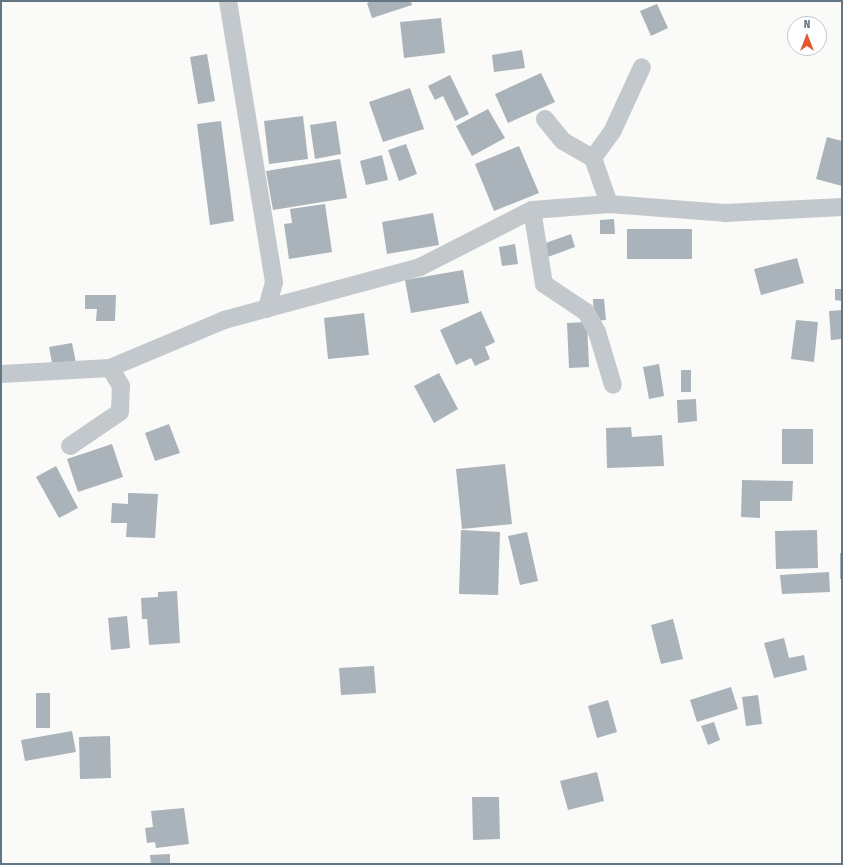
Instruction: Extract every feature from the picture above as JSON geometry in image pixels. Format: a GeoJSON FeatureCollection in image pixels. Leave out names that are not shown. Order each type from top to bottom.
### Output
{"type":"FeatureCollection","features":[{"type":"Feature","properties":{"kind":"street"},"geometry":{"type":"LineString","coordinates":[[228,1],[274,282],[267,309]]}},
{"type":"Feature","properties":{"kind":"street"},"geometry":{"type":"LineString","coordinates":[[593,158],[613,130],[642,67]]}},
{"type":"Feature","properties":{"kind":"street"},"geometry":{"type":"LineString","coordinates":[[545,119],[563,140],[593,158],[609,204]]}},
{"type":"Feature","properties":{"kind":"street"},"geometry":{"type":"LineString","coordinates":[[1,374],[110,368],[224,320],[420,267],[532,210],[609,204],[724,213],[842,207]]}},
{"type":"Feature","properties":{"kind":"street"},"geometry":{"type":"LineString","coordinates":[[532,210],[544,284],[586,312],[597,332],[613,384]]}},
{"type":"Feature","properties":{"kind":"street"},"geometry":{"type":"LineString","coordinates":[[70,446],[120,412],[121,386],[110,368]]}},
{"type":"Feature","properties":{"kind":"building"},"geometry":{"type":"Polygon","coordinates":[[[372,1],[411,1],[412,5],[372,18],[367,3],[372,1]]]}},
{"type":"Feature","properties":{"kind":"building"},"geometry":{"type":"Polygon","coordinates":[[[657,4],[668,28],[651,36],[640,11],[657,4]]]}},
{"type":"Feature","properties":{"kind":"building"},"geometry":{"type":"Polygon","coordinates":[[[441,18],[445,53],[404,58],[400,22],[441,18]]]}},
{"type":"Feature","properties":{"kind":"building"},"geometry":{"type":"Polygon","coordinates":[[[522,50],[525,68],[494,72],[492,55],[522,50]]]}},
{"type":"Feature","properties":{"kind":"building"},"geometry":{"type":"Polygon","coordinates":[[[207,54],[215,101],[198,104],[190,57],[207,54]]]}},
{"type":"Feature","properties":{"kind":"building"},"geometry":{"type":"Polygon","coordinates":[[[541,73],[555,102],[508,123],[495,94],[541,73]]]}},
{"type":"Feature","properties":{"kind":"building"},"geometry":{"type":"Polygon","coordinates":[[[450,75],[469,114],[455,121],[443,96],[435,100],[428,86],[450,75]]]}},
{"type":"Feature","properties":{"kind":"building"},"geometry":{"type":"Polygon","coordinates":[[[410,88],[424,129],[383,142],[369,102],[410,88]]]}},
{"type":"Feature","properties":{"kind":"building"},"geometry":{"type":"Polygon","coordinates":[[[488,109],[505,138],[472,156],[456,126],[488,109]]]}},
{"type":"Feature","properties":{"kind":"building"},"geometry":{"type":"Polygon","coordinates":[[[303,116],[308,159],[269,164],[264,121],[303,116]]]}},
{"type":"Feature","properties":{"kind":"building"},"geometry":{"type":"Polygon","coordinates":[[[221,121],[234,221],[210,225],[197,124],[221,121]]]}},
{"type":"Feature","properties":{"kind":"building"},"geometry":{"type":"Polygon","coordinates":[[[336,121],[341,154],[315,159],[310,125],[336,121]]]}},
{"type":"Feature","properties":{"kind":"building"},"geometry":{"type":"Polygon","coordinates":[[[827,137],[842,141],[842,186],[816,179],[827,137]]]}},
{"type":"Feature","properties":{"kind":"building"},"geometry":{"type":"Polygon","coordinates":[[[406,144],[417,174],[399,181],[388,150],[406,144]]]}},
{"type":"Feature","properties":{"kind":"building"},"geometry":{"type":"Polygon","coordinates":[[[519,146],[539,193],[494,211],[475,164],[519,146]]]}},
{"type":"Feature","properties":{"kind":"building"},"geometry":{"type":"Polygon","coordinates":[[[382,155],[388,180],[366,185],[360,161],[382,155]]]}},
{"type":"Feature","properties":{"kind":"building"},"geometry":{"type":"Polygon","coordinates":[[[340,159],[347,198],[273,210],[266,171],[340,159]]]}},
{"type":"Feature","properties":{"kind":"building"},"geometry":{"type":"Polygon","coordinates":[[[325,204],[332,252],[289,259],[284,224],[292,223],[290,209],[325,204]]]}},
{"type":"Feature","properties":{"kind":"building"},"geometry":{"type":"Polygon","coordinates":[[[433,213],[439,245],[387,254],[382,222],[433,213]]]}},
{"type":"Feature","properties":{"kind":"building"},"geometry":{"type":"Polygon","coordinates":[[[614,219],[615,234],[600,234],[600,220],[614,219]]]}},
{"type":"Feature","properties":{"kind":"building"},"geometry":{"type":"Polygon","coordinates":[[[627,229],[692,229],[692,259],[627,259],[627,229]]]}},
{"type":"Feature","properties":{"kind":"building"},"geometry":{"type":"Polygon","coordinates":[[[571,234],[575,247],[545,258],[540,245],[571,234]]]}},
{"type":"Feature","properties":{"kind":"building"},"geometry":{"type":"Polygon","coordinates":[[[515,244],[518,264],[502,266],[499,247],[515,244]]]}},
{"type":"Feature","properties":{"kind":"building"},"geometry":{"type":"Polygon","coordinates":[[[797,258],[804,283],[761,295],[754,269],[797,258]]]}},
{"type":"Feature","properties":{"kind":"building"},"geometry":{"type":"Polygon","coordinates":[[[463,270],[469,303],[411,313],[405,280],[463,270]]]}},
{"type":"Feature","properties":{"kind":"building"},"geometry":{"type":"Polygon","coordinates":[[[835,289],[842,289],[842,301],[835,300],[835,289]]]}},
{"type":"Feature","properties":{"kind":"building"},"geometry":{"type":"Polygon","coordinates":[[[85,295],[116,295],[115,321],[96,321],[97,309],[85,309],[85,295]]]}},
{"type":"Feature","properties":{"kind":"building"},"geometry":{"type":"Polygon","coordinates":[[[593,299],[604,299],[606,320],[594,321],[593,299]]]}},
{"type":"Feature","properties":{"kind":"building"},"geometry":{"type":"Polygon","coordinates":[[[842,310],[842,339],[831,340],[829,311],[842,310]]]}},
{"type":"Feature","properties":{"kind":"building"},"geometry":{"type":"Polygon","coordinates":[[[481,311],[495,342],[485,347],[490,359],[475,366],[471,358],[456,365],[440,330],[481,311]]]}},
{"type":"Feature","properties":{"kind":"building"},"geometry":{"type":"Polygon","coordinates":[[[364,313],[369,355],[328,359],[324,318],[364,313]]]}},
{"type":"Feature","properties":{"kind":"building"},"geometry":{"type":"Polygon","coordinates":[[[796,320],[818,322],[814,362],[791,359],[796,320]]]}},
{"type":"Feature","properties":{"kind":"building"},"geometry":{"type":"Polygon","coordinates":[[[587,322],[589,367],[569,368],[567,323],[587,322]]]}},
{"type":"Feature","properties":{"kind":"building"},"geometry":{"type":"Polygon","coordinates":[[[72,343],[76,363],[53,368],[49,347],[72,343]]]}},
{"type":"Feature","properties":{"kind":"building"},"geometry":{"type":"Polygon","coordinates":[[[659,364],[664,396],[649,399],[643,367],[659,364]]]}},
{"type":"Feature","properties":{"kind":"building"},"geometry":{"type":"Polygon","coordinates":[[[681,370],[691,370],[691,392],[681,392],[681,370]]]}},
{"type":"Feature","properties":{"kind":"building"},"geometry":{"type":"Polygon","coordinates":[[[439,373],[458,409],[434,423],[414,386],[439,373]]]}},
{"type":"Feature","properties":{"kind":"building"},"geometry":{"type":"Polygon","coordinates":[[[696,399],[697,421],[678,423],[677,400],[696,399]]]}},
{"type":"Feature","properties":{"kind":"building"},"geometry":{"type":"Polygon","coordinates":[[[169,424],[180,453],[155,461],[145,433],[169,424]]]}},
{"type":"Feature","properties":{"kind":"building"},"geometry":{"type":"Polygon","coordinates":[[[631,427],[632,437],[662,435],[664,466],[607,468],[606,428],[631,427]]]}},
{"type":"Feature","properties":{"kind":"building"},"geometry":{"type":"Polygon","coordinates":[[[782,429],[813,429],[813,464],[782,464],[782,429]]]}},
{"type":"Feature","properties":{"kind":"building"},"geometry":{"type":"Polygon","coordinates":[[[112,444],[123,477],[78,492],[67,459],[112,444]]]}},
{"type":"Feature","properties":{"kind":"building"},"geometry":{"type":"Polygon","coordinates":[[[505,464],[512,524],[462,529],[456,469],[505,464]]]}},
{"type":"Feature","properties":{"kind":"building"},"geometry":{"type":"Polygon","coordinates":[[[56,466],[78,508],[59,518],[36,477],[56,466]]]}},
{"type":"Feature","properties":{"kind":"building"},"geometry":{"type":"Polygon","coordinates":[[[742,480],[793,481],[792,501],[760,501],[760,518],[741,517],[742,480]]]}},
{"type":"Feature","properties":{"kind":"building"},"geometry":{"type":"Polygon","coordinates":[[[128,493],[158,494],[155,538],[126,537],[127,523],[111,523],[112,503],[128,504],[128,493]]]}},
{"type":"Feature","properties":{"kind":"building"},"geometry":{"type":"Polygon","coordinates":[[[461,530],[500,532],[498,595],[459,594],[461,530]]]}},
{"type":"Feature","properties":{"kind":"building"},"geometry":{"type":"Polygon","coordinates":[[[817,530],[818,568],[776,569],[775,531],[817,530]]]}},
{"type":"Feature","properties":{"kind":"building"},"geometry":{"type":"Polygon","coordinates":[[[527,532],[538,581],[520,585],[508,536],[527,532]]]}},
{"type":"Feature","properties":{"kind":"building"},"geometry":{"type":"Polygon","coordinates":[[[840,553],[842,553],[842,579],[840,579],[840,553]]]}},
{"type":"Feature","properties":{"kind":"building"},"geometry":{"type":"Polygon","coordinates":[[[829,572],[830,592],[782,594],[780,575],[829,572]]]}},
{"type":"Feature","properties":{"kind":"building"},"geometry":{"type":"Polygon","coordinates":[[[177,591],[180,643],[149,645],[147,619],[142,619],[141,598],[158,597],[158,592],[177,591]]]}},
{"type":"Feature","properties":{"kind":"building"},"geometry":{"type":"Polygon","coordinates":[[[127,616],[130,648],[111,650],[108,618],[127,616]]]}},
{"type":"Feature","properties":{"kind":"building"},"geometry":{"type":"Polygon","coordinates":[[[673,619],[683,659],[661,664],[651,625],[673,619]]]}},
{"type":"Feature","properties":{"kind":"building"},"geometry":{"type":"Polygon","coordinates":[[[784,638],[789,658],[804,655],[807,670],[774,678],[764,643],[784,638]]]}},
{"type":"Feature","properties":{"kind":"building"},"geometry":{"type":"Polygon","coordinates":[[[374,666],[376,693],[341,695],[339,668],[374,666]]]}},
{"type":"Feature","properties":{"kind":"building"},"geometry":{"type":"Polygon","coordinates":[[[731,687],[738,709],[697,722],[690,700],[731,687]]]}},
{"type":"Feature","properties":{"kind":"building"},"geometry":{"type":"Polygon","coordinates":[[[36,693],[50,693],[50,728],[36,728],[36,693]]]}},
{"type":"Feature","properties":{"kind":"building"},"geometry":{"type":"Polygon","coordinates":[[[758,695],[762,724],[746,726],[742,697],[758,695]]]}},
{"type":"Feature","properties":{"kind":"building"},"geometry":{"type":"Polygon","coordinates":[[[608,700],[617,732],[597,738],[588,706],[608,700]]]}},
{"type":"Feature","properties":{"kind":"building"},"geometry":{"type":"Polygon","coordinates":[[[714,722],[720,740],[708,745],[701,726],[714,722]]]}},
{"type":"Feature","properties":{"kind":"building"},"geometry":{"type":"Polygon","coordinates":[[[72,731],[76,752],[25,761],[21,740],[72,731]]]}},
{"type":"Feature","properties":{"kind":"building"},"geometry":{"type":"Polygon","coordinates":[[[110,736],[111,778],[80,779],[79,737],[110,736]]]}},
{"type":"Feature","properties":{"kind":"building"},"geometry":{"type":"Polygon","coordinates":[[[597,772],[604,801],[568,810],[560,781],[597,772]]]}},
{"type":"Feature","properties":{"kind":"building"},"geometry":{"type":"Polygon","coordinates":[[[472,797],[499,797],[500,839],[473,840],[472,797]]]}},
{"type":"Feature","properties":{"kind":"building"},"geometry":{"type":"Polygon","coordinates":[[[184,808],[189,844],[156,848],[155,842],[147,843],[145,828],[153,827],[151,811],[184,808]]]}},
{"type":"Feature","properties":{"kind":"building"},"geometry":{"type":"Polygon","coordinates":[[[170,854],[170,864],[151,864],[150,855],[170,854]]]}}]}
